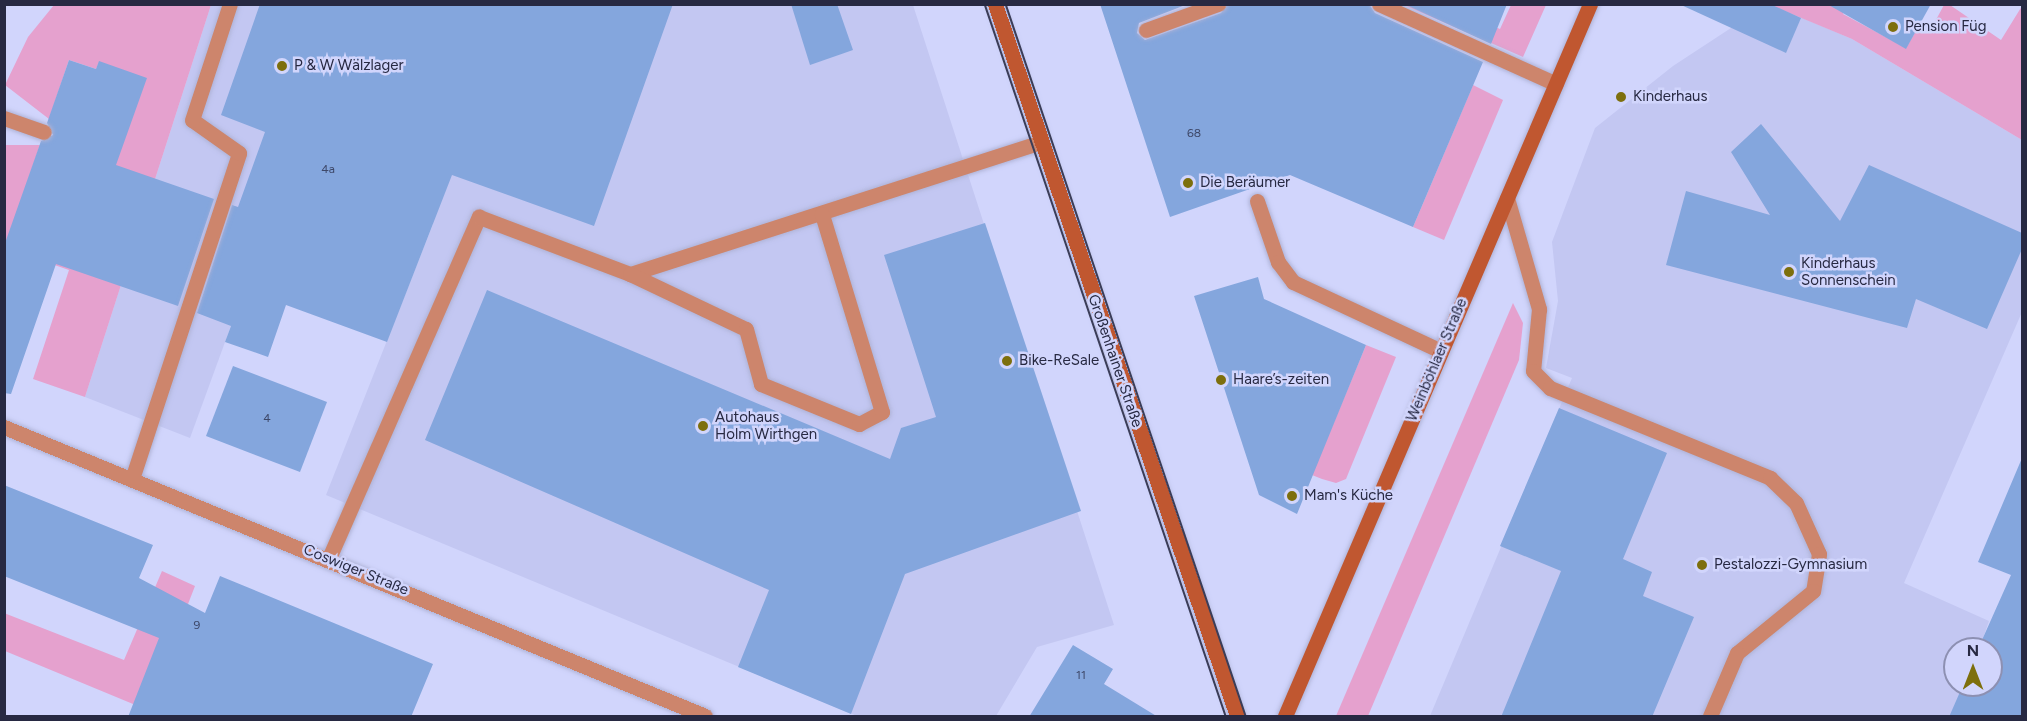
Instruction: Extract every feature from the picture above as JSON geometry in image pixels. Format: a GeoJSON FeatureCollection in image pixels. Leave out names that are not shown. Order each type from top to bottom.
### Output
{"type":"FeatureCollection","features":[{"type":"Feature","properties":{"kind":"street"},"geometry":{"type":"LineString","coordinates":[[132,479],[238,153],[192,120],[230,4]]}},
{"type":"Feature","properties":{"kind":"street","name":"Großenhainer Straße"},"geometry":{"type":"LineString","coordinates":[[995,4],[1237,717]]}},
{"type":"Feature","properties":{"kind":"street"},"geometry":{"type":"LineString","coordinates":[[1146,30],[1218,4]]}},
{"type":"Feature","properties":{"kind":"street"},"geometry":{"type":"LineString","coordinates":[[1379,4],[1556,84]]}},
{"type":"Feature","properties":{"kind":"street","name":"Weinböhlaer Straße"},"geometry":{"type":"LineString","coordinates":[[1285,717],[1590,4]]}},
{"type":"Feature","properties":{"kind":"street"},"geometry":{"type":"LineString","coordinates":[[4,118],[44,132]]}},
{"type":"Feature","properties":{"kind":"street"},"geometry":{"type":"LineString","coordinates":[[630,274],[1041,142]]}},
{"type":"Feature","properties":{"kind":"street"},"geometry":{"type":"LineString","coordinates":[[1507,198],[1539,309],[1533,371],[1550,388],[1770,478],[1796,502],[1819,554],[1813,591],[1737,653],[1710,717]]}},
{"type":"Feature","properties":{"kind":"street"},"geometry":{"type":"LineString","coordinates":[[1257,201],[1278,262],[1293,282],[1441,351]]}},
{"type":"Feature","properties":{"kind":"street"},"geometry":{"type":"LineString","coordinates":[[329,558],[479,217],[630,274],[746,329],[761,384],[859,424],[882,412],[822,214]]}},
{"type":"Feature","properties":{"kind":"street","name":"Coswiger Straße"},"geometry":{"type":"LineString","coordinates":[[4,427],[329,558],[705,717]]}},
{"type":"Feature","properties":{"kind":"shaded area"},"geometry":{"type":"Polygon","coordinates":[[[1770,4],[1852,39],[2022,140],[2022,312],[1904,583],[1989,621],[1983,637],[1943,637],[1943,697],[2003,697],[2003,653],[2022,661],[2022,716],[1430,716],[1572,378],[1546,368],[1558,301],[1552,242],[1595,128],[1673,66],[1731,28],[1740,5],[1770,4]]]}},
{"type":"Feature","properties":{"kind":"shaded area"},"geometry":{"type":"Polygon","coordinates":[[[54,5],[211,5],[85,397],[33,379],[69,270],[5,248],[5,145],[40,145],[21,200],[46,209],[99,62],[96,69],[69,60],[49,119],[5,85],[28,37],[54,5]]]}},
{"type":"Feature","properties":{"kind":"shaded area"},"geometry":{"type":"Polygon","coordinates":[[[211,5],[348,5],[190,438],[85,397],[211,5]]]}},
{"type":"Feature","properties":{"kind":"shaded area","name":"Autohaus Holm Wirthgen"},"geometry":{"type":"Polygon","coordinates":[[[428,5],[913,5],[1114,625],[1037,647],[996,716],[857,716],[326,495],[433,224],[428,5]]]}},
{"type":"Feature","properties":{"kind":"shaded area"},"geometry":{"type":"Polygon","coordinates":[[[1404,5],[1444,5],[1500,29],[1511,5],[1546,5],[1523,57],[1404,5]]]}},
{"type":"Feature","properties":{"kind":"shaded area"},"geometry":{"type":"Polygon","coordinates":[[[1770,5],[1848,5],[1843,14],[1906,48],[1920,24],[1931,29],[1944,5],[1950,5],[2001,40],[2022,6],[2022,140],[1852,39],[1770,5]]]}},
{"type":"Feature","properties":{"kind":"shaded area"},"geometry":{"type":"Polygon","coordinates":[[[1473,85],[1503,100],[1444,240],[1413,227],[1473,85]]]}},
{"type":"Feature","properties":{"kind":"shaded area"},"geometry":{"type":"Polygon","coordinates":[[[1513,303],[1523,323],[1519,360],[1368,716],[1336,716],[1513,303]]]}},
{"type":"Feature","properties":{"kind":"shaded area"},"geometry":{"type":"Polygon","coordinates":[[[1366,345],[1396,357],[1346,479],[1336,483],[1312,475],[1366,345]]]}},
{"type":"Feature","properties":{"kind":"shaded area"},"geometry":{"type":"Polygon","coordinates":[[[162,571],[195,586],[159,679],[162,716],[5,651],[4,613],[124,660],[162,571]]]}},
{"type":"Feature","properties":{"kind":"building"},"geometry":{"type":"Polygon","coordinates":[[[260,4],[673,4],[594,226],[452,175],[387,342],[286,305],[268,357],[225,342],[231,326],[197,313],[232,205],[238,207],[265,132],[221,115],[260,4]]]}},
{"type":"Feature","properties":{"kind":"building"},"geometry":{"type":"Polygon","coordinates":[[[791,4],[837,4],[853,50],[810,65],[791,4]]]}},
{"type":"Feature","properties":{"kind":"building"},"geometry":{"type":"Polygon","coordinates":[[[1100,4],[1188,4],[1139,23],[1137,33],[1145,40],[1221,13],[1228,4],[1369,4],[1375,13],[1483,62],[1413,227],[1290,175],[1170,217],[1100,4]]]}},
{"type":"Feature","properties":{"kind":"building"},"geometry":{"type":"Polygon","coordinates":[[[1404,4],[1507,4],[1491,44],[1404,4]]]}},
{"type":"Feature","properties":{"kind":"building"},"geometry":{"type":"Polygon","coordinates":[[[1679,4],[1770,4],[1801,18],[1786,53],[1679,4]]]}},
{"type":"Feature","properties":{"kind":"building","name":"Pension Füg"},"geometry":{"type":"Polygon","coordinates":[[[1827,4],[1931,4],[1906,49],[1827,4]]]}},
{"type":"Feature","properties":{"kind":"building"},"geometry":{"type":"Polygon","coordinates":[[[69,60],[96,69],[99,61],[147,78],[116,165],[214,199],[178,306],[56,264],[11,394],[4,393],[4,246],[41,141],[53,135],[47,123],[69,60]]]}},
{"type":"Feature","properties":{"kind":"building"},"geometry":{"type":"Polygon","coordinates":[[[1761,124],[1840,221],[1869,165],[2022,233],[2022,249],[1987,329],[1916,299],[1907,328],[1666,265],[1686,191],[1770,215],[1731,152],[1761,124]]]}},
{"type":"Feature","properties":{"kind":"building"},"geometry":{"type":"Polygon","coordinates":[[[985,223],[1081,511],[905,574],[851,714],[738,667],[769,590],[425,440],[487,290],[890,459],[901,428],[936,417],[884,255],[985,223]]]}},
{"type":"Feature","properties":{"kind":"building"},"geometry":{"type":"Polygon","coordinates":[[[1258,277],[1264,299],[1366,345],[1297,514],[1259,495],[1194,296],[1258,277]]]}},
{"type":"Feature","properties":{"kind":"building"},"geometry":{"type":"Polygon","coordinates":[[[233,366],[327,402],[300,472],[206,436],[233,366]]]}},
{"type":"Feature","properties":{"kind":"building"},"geometry":{"type":"Polygon","coordinates":[[[1559,408],[1667,453],[1623,559],[1652,572],[1643,596],[1694,617],[1652,717],[1501,717],[1561,571],[1500,546],[1559,408]]]}},
{"type":"Feature","properties":{"kind":"building"},"geometry":{"type":"Polygon","coordinates":[[[2022,458],[2022,717],[1949,717],[1958,697],[2003,697],[2003,637],[1983,637],[2011,575],[1978,562],[2022,458]]]}},
{"type":"Feature","properties":{"kind":"building"},"geometry":{"type":"Polygon","coordinates":[[[4,485],[153,545],[139,578],[205,613],[220,576],[433,664],[411,717],[128,717],[159,638],[4,576],[4,485]]]}},
{"type":"Feature","properties":{"kind":"building"},"geometry":{"type":"Polygon","coordinates":[[[1073,645],[1113,669],[1104,684],[1158,717],[1029,717],[1073,645]]]}},
{"type":"Feature","properties":{"kind":"tram line"},"geometry":{"type":"LineString","coordinates":[[985,4],[1226,716]]}},
{"type":"Feature","properties":{"kind":"tram line"},"geometry":{"type":"LineString","coordinates":[[1006,4],[1246,716]]}},
{"type":"Feature","properties":{"kind":"place","name":"Pension Füg"},"geometry":{"type":"Point","coordinates":[1893,27]}},
{"type":"Feature","properties":{"kind":"place","name":"P & W Wälzlager"},"geometry":{"type":"Point","coordinates":[282,66]}},
{"type":"Feature","properties":{"kind":"place","name":"Kinderhaus"},"geometry":{"type":"Point","coordinates":[1621,97]}},
{"type":"Feature","properties":{"kind":"place","name":"Die Beräumer"},"geometry":{"type":"Point","coordinates":[1188,183]}},
{"type":"Feature","properties":{"kind":"place","name":"Kinderhaus Sonnenschein"},"geometry":{"type":"Point","coordinates":[1789,272]}},
{"type":"Feature","properties":{"kind":"place","name":"Bike-ReSale"},"geometry":{"type":"Point","coordinates":[1007,361]}},
{"type":"Feature","properties":{"kind":"place","name":"Haare’s-zeiten"},"geometry":{"type":"Point","coordinates":[1221,380]}},
{"type":"Feature","properties":{"kind":"place","name":"Autohaus Holm Wirthgen"},"geometry":{"type":"Point","coordinates":[703,426]}},
{"type":"Feature","properties":{"kind":"place","name":"Mam's Küche"},"geometry":{"type":"Point","coordinates":[1292,496]}},
{"type":"Feature","properties":{"kind":"place","name":"Pestalozzi-Gymnasium"},"geometry":{"type":"Point","coordinates":[1702,565]}}]}
